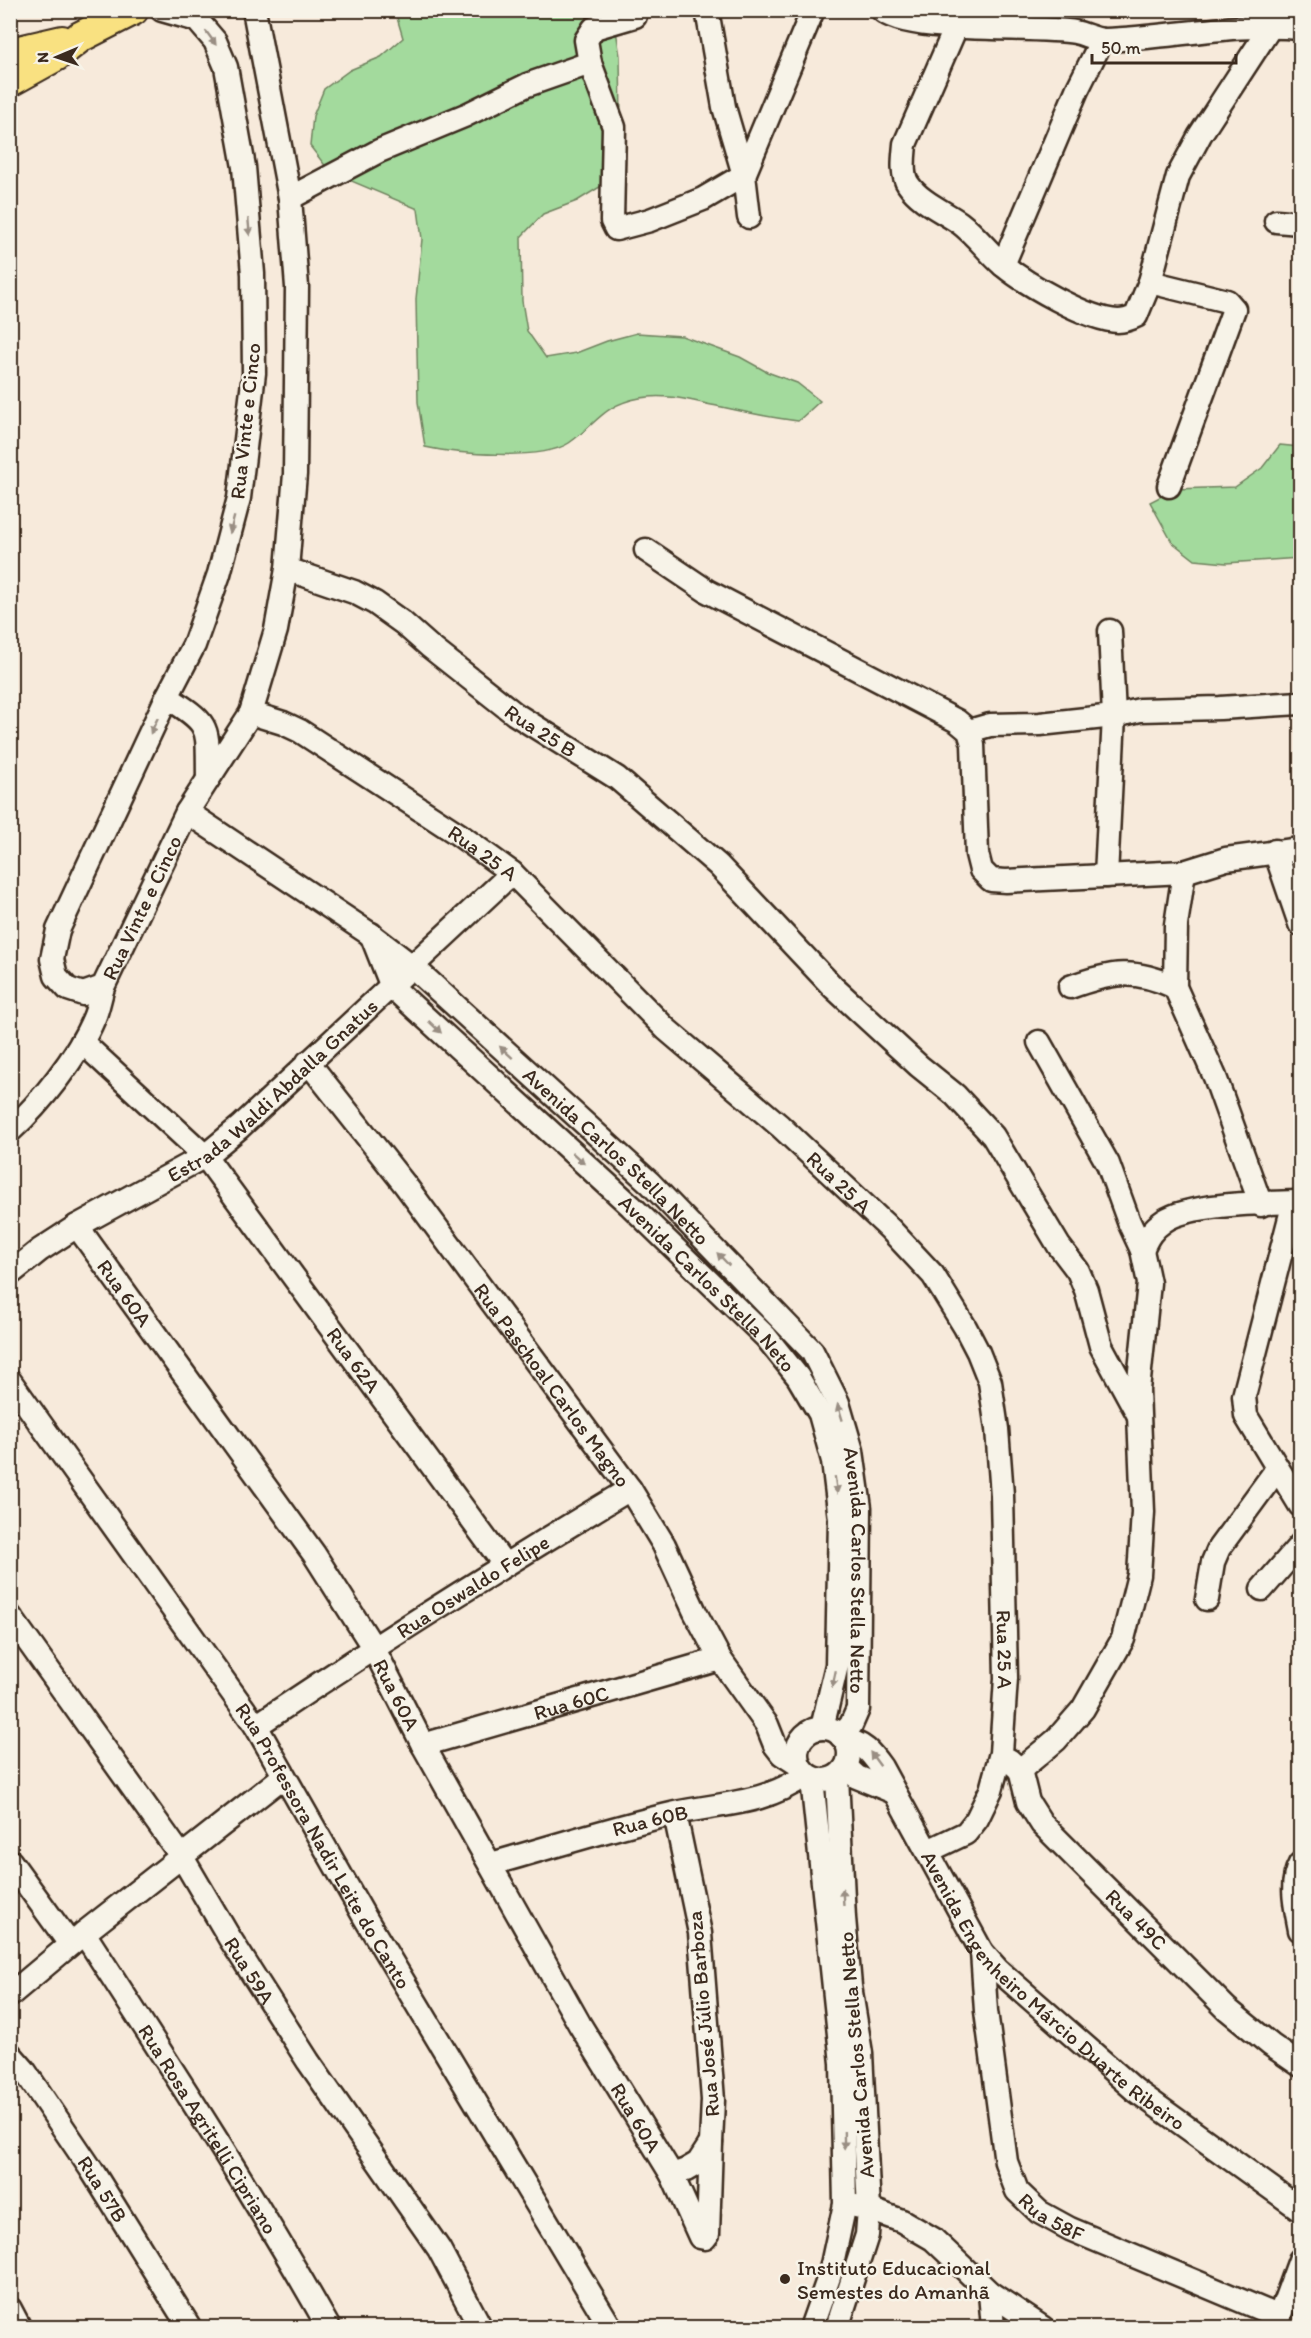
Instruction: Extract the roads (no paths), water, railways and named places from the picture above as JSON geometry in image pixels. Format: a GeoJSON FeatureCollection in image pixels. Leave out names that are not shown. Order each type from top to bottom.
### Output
{"type":"FeatureCollection","features":[{"type":"Feature","properties":{"kind":"main road"},"geometry":{"type":"LineString","coordinates":[[10,81],[57,55],[80,37],[133,10]]}},
{"type":"Feature","properties":{"kind":"main road"},"geometry":{"type":"LineString","coordinates":[[10,53],[80,37]]}},
{"type":"Feature","properties":{"kind":"street","name":"Rua Vinte e Cinco"},"geometry":{"type":"LineString","coordinates":[[162,10],[197,20],[215,41],[226,67],[244,166],[253,274],[254,372],[239,498],[219,574],[194,645],[167,697],[58,930],[52,959],[56,976],[68,989],[83,994],[103,987],[187,812],[251,713],[276,630],[287,569],[293,523],[297,399],[297,286],[290,198],[254,10]]}},
{"type":"Feature","properties":{"kind":"street"},"geometry":{"type":"LineString","coordinates":[[706,10],[724,107],[744,175],[749,218]]}},
{"type":"Feature","properties":{"kind":"street"},"geometry":{"type":"LineString","coordinates":[[635,16],[594,28],[586,40],[590,63],[614,127],[612,221],[616,229],[650,220],[703,199],[744,175],[813,10]]}},
{"type":"Feature","properties":{"kind":"street"},"geometry":{"type":"LineString","coordinates":[[882,10],[884,14],[905,20],[956,27],[1074,32],[1102,40],[1272,26],[1300,28]]}},
{"type":"Feature","properties":{"kind":"street"},"geometry":{"type":"LineString","coordinates":[[956,27],[905,144],[903,165],[907,183],[924,199],[962,225],[1003,265],[1043,293],[1103,318],[1117,321],[1136,316],[1150,282],[1178,176],[1200,135],[1272,26]]}},
{"type":"Feature","properties":{"kind":"street"},"geometry":{"type":"LineString","coordinates":[[1003,265],[1077,90],[1102,40]]}},
{"type":"Feature","properties":{"kind":"street"},"geometry":{"type":"LineString","coordinates":[[290,198],[379,151],[466,115],[527,85],[590,63]]}},
{"type":"Feature","properties":{"kind":"street"},"geometry":{"type":"LineString","coordinates":[[1276,221],[1300,223]]}},
{"type":"Feature","properties":{"kind":"street"},"geometry":{"type":"LineString","coordinates":[[1150,282],[1227,301],[1234,309],[1169,486]]}},
{"type":"Feature","properties":{"kind":"street"},"geometry":{"type":"LineString","coordinates":[[646,550],[707,591],[957,722],[969,731],[975,760],[977,854],[981,870],[992,880],[1184,872],[1226,859],[1300,849]]}},
{"type":"Feature","properties":{"kind":"street","name":"Rua 25 B"},"geometry":{"type":"LineString","coordinates":[[287,569],[354,592],[375,603],[403,622],[429,646],[515,714],[617,778],[718,865],[833,987],[955,1095],[993,1136],[1059,1246],[1078,1272],[1086,1290],[1101,1346],[1138,1414]]}},
{"type":"Feature","properties":{"kind":"street"},"geometry":{"type":"LineString","coordinates":[[1106,876],[1114,716],[1110,631]]}},
{"type":"Feature","properties":{"kind":"street"},"geometry":{"type":"LineString","coordinates":[[167,697],[203,723],[208,736],[208,778]]}},
{"type":"Feature","properties":{"kind":"street"},"geometry":{"type":"LineString","coordinates":[[969,731],[990,725],[1040,724],[1114,716],[1140,710],[1300,703]]}},
{"type":"Feature","properties":{"kind":"street","name":"Rua 25 A"},"geometry":{"type":"LineString","coordinates":[[251,713],[300,731],[458,834],[512,873],[666,1029],[780,1126],[890,1230],[933,1275],[965,1327],[990,1382],[997,1429],[1002,1495],[1006,1678],[1001,1753],[990,1790],[977,1820],[966,1833],[927,1851]]}},
{"type":"Feature","properties":{"kind":"street"},"geometry":{"type":"LineString","coordinates":[[187,812],[370,934],[413,967]]}},
{"type":"Feature","properties":{"kind":"street"},"geometry":{"type":"LineString","coordinates":[[1275,851],[1300,924]]}},
{"type":"Feature","properties":{"kind":"street"},"geometry":{"type":"LineString","coordinates":[[1184,872],[1176,925],[1175,987],[1215,1077],[1261,1205]]}},
{"type":"Feature","properties":{"kind":"street","name":"Estrada Waldi Abdalla Gnatus"},"geometry":{"type":"LineString","coordinates":[[10,1274],[40,1250],[77,1226],[205,1156],[240,1127],[392,987],[512,873]]}},
{"type":"Feature","properties":{"kind":"street","name":"Avenida Carlos Stella Neto"},"geometry":{"type":"LineString","coordinates":[[370,934],[392,987],[631,1206],[766,1337],[798,1377],[820,1414],[832,1461],[840,1519],[837,1665],[829,1734]]}},
{"type":"Feature","properties":{"kind":"street","name":"Avenida Carlos Stella Netto"},"geometry":{"type":"LineString","coordinates":[[413,967],[650,1183],[812,1351],[838,1404],[852,1451],[860,1508],[858,1709],[851,1725],[829,1734]]}},
{"type":"Feature","properties":{"kind":"street"},"geometry":{"type":"LineString","coordinates":[[1070,987],[1118,973],[1151,976],[1175,987]]}},
{"type":"Feature","properties":{"kind":"street"},"geometry":{"type":"LineString","coordinates":[[10,1131],[33,1110],[82,1042],[95,1017],[103,987]]}},
{"type":"Feature","properties":{"kind":"street"},"geometry":{"type":"LineString","coordinates":[[1001,1753],[1020,1770],[1056,1740],[1083,1709],[1123,1639],[1139,1575],[1143,1512],[1138,1414],[1139,1372],[1149,1283],[1142,1250],[1108,1164],[1039,1041]]}},
{"type":"Feature","properties":{"kind":"street","name":"Rua 62A"},"geometry":{"type":"LineString","coordinates":[[82,1042],[205,1156],[504,1564]]}},
{"type":"Feature","properties":{"kind":"street","name":"Rua Paschoal Carlos Magno"},"geometry":{"type":"LineString","coordinates":[[308,1062],[406,1186],[630,1489],[664,1545],[720,1659],[767,1725],[775,1745],[782,1754],[806,1773]]}},
{"type":"Feature","properties":{"kind":"street"},"geometry":{"type":"LineString","coordinates":[[1142,1250],[1150,1233],[1165,1220],[1201,1208],[1297,1202],[1244,1396],[1246,1416],[1300,1504]]}},
{"type":"Feature","properties":{"kind":"street","name":"Rua 60A"},"geometry":{"type":"LineString","coordinates":[[77,1226],[314,1554],[373,1647],[423,1745],[580,2025],[679,2173],[700,2237],[705,2238],[708,2235],[711,2143]]}},
{"type":"Feature","properties":{"kind":"street","name":"Rua Professora Nadir Leite do Canto"},"geometry":{"type":"LineString","coordinates":[[10,1381],[256,1726],[364,1916],[611,2328]]}},
{"type":"Feature","properties":{"kind":"street"},"geometry":{"type":"LineString","coordinates":[[1207,1599],[1213,1562],[1218,1548],[1277,1469]]}},
{"type":"Feature","properties":{"kind":"street","name":"Rua Oswaldo Felipe"},"geometry":{"type":"LineString","coordinates":[[256,1726],[373,1647],[504,1564],[630,1489]]}},
{"type":"Feature","properties":{"kind":"street"},"geometry":{"type":"LineString","coordinates":[[1262,1588],[1300,1545]]}},
{"type":"Feature","properties":{"kind":"street","name":"Rua 59A"},"geometry":{"type":"LineString","coordinates":[[10,1616],[182,1857],[228,1937],[308,2061],[439,2249],[481,2328]]}},
{"type":"Feature","properties":{"kind":"street","name":"Rua 60C"},"geometry":{"type":"LineString","coordinates":[[423,1745],[720,1659]]}},
{"type":"Feature","properties":{"kind":"street"},"geometry":{"type":"LineString","coordinates":[[767,1725],[829,1734],[849,1754],[841,1772]]}},
{"type":"Feature","properties":{"kind":"street"},"geometry":{"type":"LineString","coordinates":[[811,2328],[830,2274],[844,2204],[842,2063],[829,1935],[806,1773],[797,1750],[799,1743],[829,1734]]}},
{"type":"Feature","properties":{"kind":"street","name":"Avenida Engenheiro Márcio Duarte Ribeiro"},"geometry":{"type":"LineString","coordinates":[[829,1734],[854,1741],[865,1747],[881,1767],[982,1952],[998,1970],[1135,2090],[1300,2209]]}},
{"type":"Feature","properties":{"kind":"street","name":"Rua 49C"},"geometry":{"type":"LineString","coordinates":[[1020,1770],[1028,1802],[1042,1824],[1227,2009],[1300,2065]]}},
{"type":"Feature","properties":{"kind":"street"},"geometry":{"type":"LineString","coordinates":[[806,1773],[820,1781],[841,1772],[894,1791]]}},
{"type":"Feature","properties":{"kind":"street","name":"Avenida Carlos Stella Netto"},"geometry":{"type":"LineString","coordinates":[[837,2328],[867,2235],[869,2209],[861,2053],[850,1986],[844,1918],[841,1772]]}},
{"type":"Feature","properties":{"kind":"street","name":"Rua 60B"},"geometry":{"type":"LineString","coordinates":[[491,1864],[675,1814],[761,1798],[789,1787],[806,1773]]}},
{"type":"Feature","properties":{"kind":"street"},"geometry":{"type":"LineString","coordinates":[[10,1995],[77,1939],[284,1776]]}},
{"type":"Feature","properties":{"kind":"street","name":"Rua José Júlio Barboza"},"geometry":{"type":"LineString","coordinates":[[675,1814],[700,1933],[712,2100],[711,2143],[698,2163],[679,2173]]}},
{"type":"Feature","properties":{"kind":"street","name":"Rua Rosa Agritelli Cipriano"},"geometry":{"type":"LineString","coordinates":[[10,1861],[77,1939],[207,2125],[291,2260],[329,2328]]}},
{"type":"Feature","properties":{"kind":"street"},"geometry":{"type":"LineString","coordinates":[[1300,1864],[1296,1873],[1294,1900],[1300,1930]]}},
{"type":"Feature","properties":{"kind":"street","name":"Rua 58F"},"geometry":{"type":"LineString","coordinates":[[982,1952],[986,2011],[1006,2162],[1017,2191],[1039,2212],[1070,2229],[1278,2322]]}},
{"type":"Feature","properties":{"kind":"street","name":"Rua 57B"},"geometry":{"type":"LineString","coordinates":[[10,2054],[91,2169],[190,2328]]}},
{"type":"Feature","properties":{"kind":"street"},"geometry":{"type":"LineString","coordinates":[[844,2204],[869,2209],[902,2221],[933,2239],[990,2293],[1043,2328]]}},
{"type":"Feature","properties":{"kind":"street"},"geometry":{"type":"LineString","coordinates":[[1278,2322],[1300,2260]]}},
{"type":"Feature","properties":{"kind":"street"},"geometry":{"type":"LineString","coordinates":[[990,2293],[993,2328]]}},
{"type":"Feature","properties":{"kind":"street"},"geometry":{"type":"LineString","coordinates":[[10,2309],[20,2328]]}},
{"type":"Feature","properties":{"kind":"place","name":"Instituto Educacional Semestes do Amanhã"},"geometry":{"type":"Point","coordinates":[785,2279]}}]}
